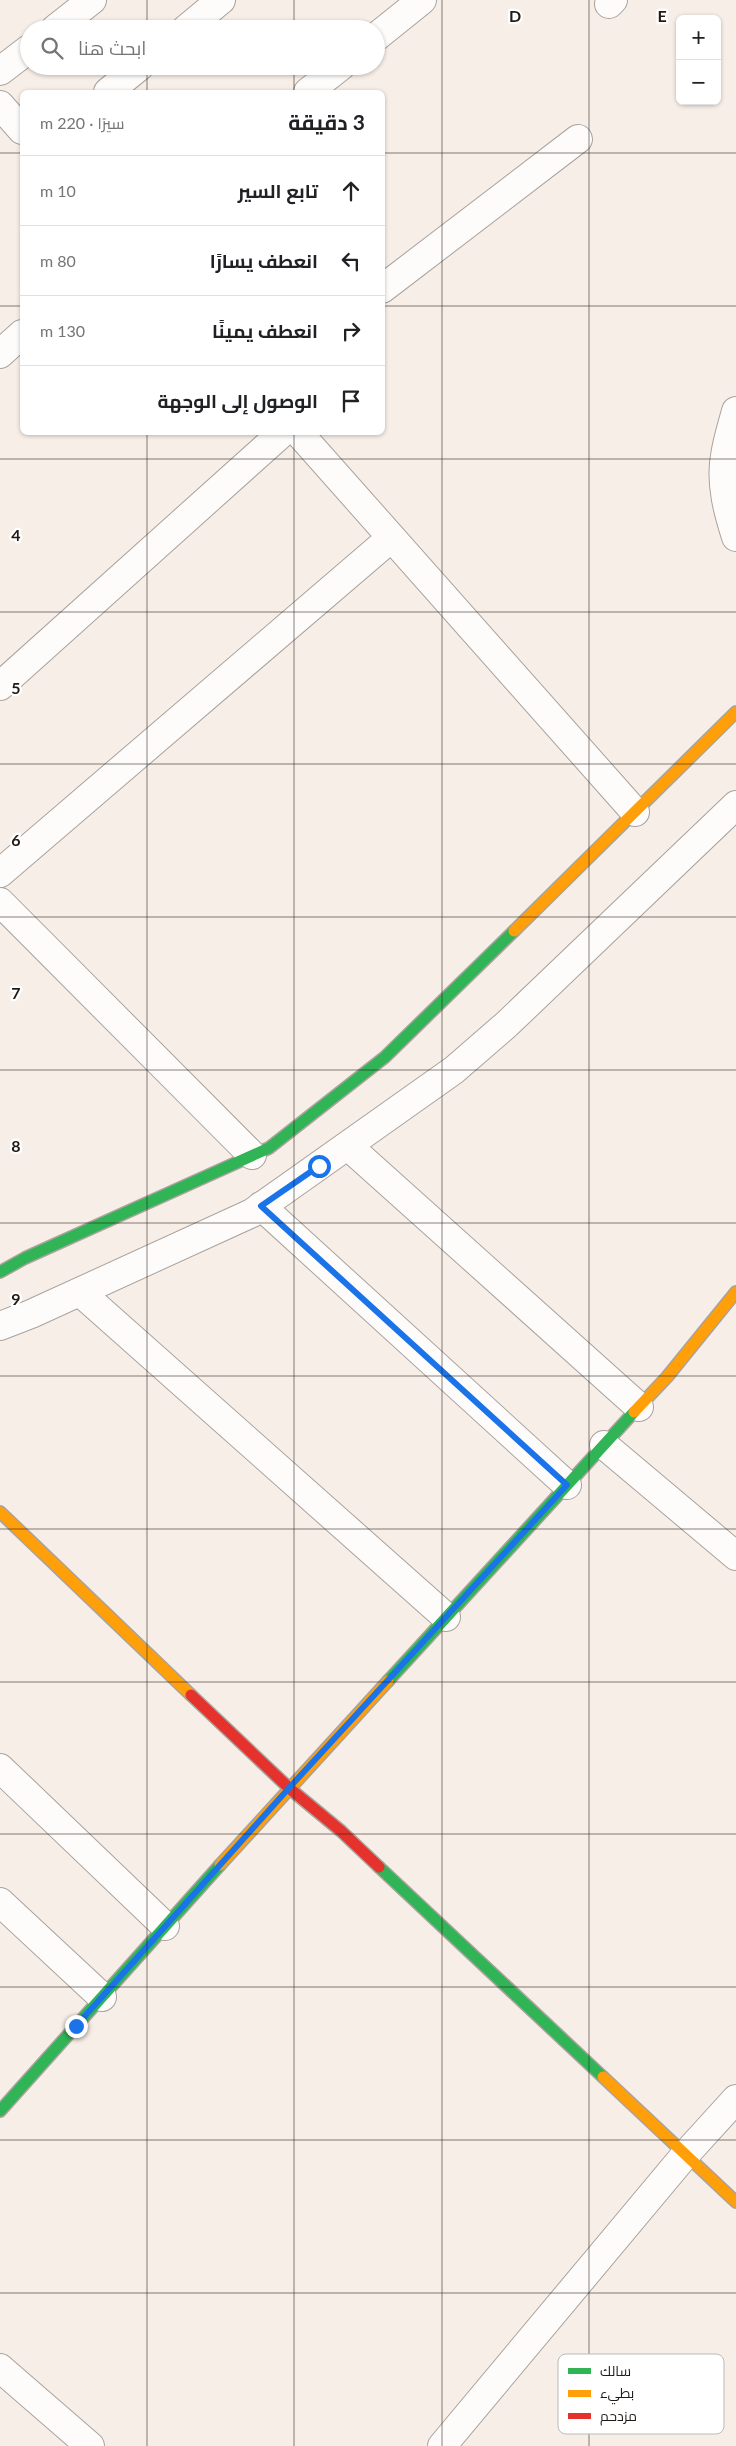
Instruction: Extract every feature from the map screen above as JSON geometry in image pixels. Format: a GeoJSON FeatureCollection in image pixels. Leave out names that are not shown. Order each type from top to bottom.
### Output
{"type":"FeatureCollection","features":[{"type":"Feature","properties":{"kind":"street"},"geometry":{"type":"LineString","coordinates":[[66,20],[92,0]]}},
{"type":"Feature","properties":{"kind":"street"},"geometry":{"type":"LineString","coordinates":[[197,20],[221,0]]}},
{"type":"Feature","properties":{"kind":"street"},"geometry":{"type":"LineString","coordinates":[[385,30],[422,0]]}},
{"type":"Feature","properties":{"kind":"street"},"geometry":{"type":"LineString","coordinates":[[0,71],[20,56]]}},
{"type":"Feature","properties":{"kind":"street"},"geometry":{"type":"LineString","coordinates":[[110,90],[129,75]]}},
{"type":"Feature","properties":{"kind":"street"},"geometry":{"type":"LineString","coordinates":[[311,90],[330,75]]}},
{"type":"Feature","properties":{"kind":"street"},"geometry":{"type":"LineString","coordinates":[[0,105],[20,128]]}},
{"type":"Feature","properties":{"kind":"street"},"geometry":{"type":"LineString","coordinates":[[385,287],[578,139]]}},
{"type":"Feature","properties":{"kind":"street"},"geometry":{"type":"LineString","coordinates":[[0,354],[20,336]]}},
{"type":"Feature","properties":{"kind":"street"},"geometry":{"type":"LineString","coordinates":[[736,411],[725,456],[723,475],[736,538]]}},
{"type":"Feature","properties":{"kind":"street"},"geometry":{"type":"LineString","coordinates":[[0,686],[280,435]]}},
{"type":"Feature","properties":{"kind":"street"},"geometry":{"type":"LineString","coordinates":[[301,435],[635,812]]}},
{"type":"Feature","properties":{"kind":"street"},"geometry":{"type":"LineString","coordinates":[[0,872],[392,538]]}},
{"type":"Feature","properties":{"kind":"street"},"geometry":{"type":"LineString","coordinates":[[0,1272],[25,1258],[269,1148],[385,1057],[736,712]]}},
{"type":"Feature","properties":{"kind":"street"},"geometry":{"type":"LineString","coordinates":[[0,1326],[80,1292],[252,1213],[348,1146],[454,1070],[507,1024],[736,805]]}},
{"type":"Feature","properties":{"kind":"street"},"geometry":{"type":"LineString","coordinates":[[0,902],[252,1156]]}},
{"type":"Feature","properties":{"kind":"street"},"geometry":{"type":"LineString","coordinates":[[348,1146],[639,1407]]}},
{"type":"Feature","properties":{"kind":"street"},"geometry":{"type":"LineString","coordinates":[[261,1206],[567,1485]]}},
{"type":"Feature","properties":{"kind":"street"},"geometry":{"type":"LineString","coordinates":[[80,1292],[446,1617]]}},
{"type":"Feature","properties":{"kind":"street"},"geometry":{"type":"LineString","coordinates":[[0,2111],[289,1788],[639,1407],[736,1292]]}},
{"type":"Feature","properties":{"kind":"street"},"geometry":{"type":"LineString","coordinates":[[604,1445],[736,1556]]}},
{"type":"Feature","properties":{"kind":"street"},"geometry":{"type":"LineString","coordinates":[[0,1512],[289,1788],[341,1830],[736,2202]]}},
{"type":"Feature","properties":{"kind":"street"},"geometry":{"type":"LineString","coordinates":[[0,1768],[165,1926]]}},
{"type":"Feature","properties":{"kind":"street"},"geometry":{"type":"LineString","coordinates":[[0,1902],[102,1997]]}},
{"type":"Feature","properties":{"kind":"street"},"geometry":{"type":"LineString","coordinates":[[442,2446],[685,2155],[736,2098]]}},
{"type":"Feature","properties":{"kind":"street"},"geometry":{"type":"LineString","coordinates":[[0,2368],[90,2446]]}},
{"type":"Feature","properties":{"kind":"traffic: fast"},"geometry":{"type":"LineString","coordinates":[[0,1272],[25,1258],[269,1148],[385,1057],[514,931]]}},
{"type":"Feature","properties":{"kind":"traffic: fast"},"geometry":{"type":"LineString","coordinates":[[388,1681],[634,1412]]}},
{"type":"Feature","properties":{"kind":"traffic: fast"},"geometry":{"type":"LineString","coordinates":[[0,2111],[220,1865]]}},
{"type":"Feature","properties":{"kind":"traffic: fast"},"geometry":{"type":"LineString","coordinates":[[379,1867],[603,2077]]}},
{"type":"Feature","properties":{"kind":"traffic: slow"},"geometry":{"type":"LineString","coordinates":[[514,931],[736,712]]}},
{"type":"Feature","properties":{"kind":"traffic: slow"},"geometry":{"type":"LineString","coordinates":[[634,1412],[667,1377],[736,1292]]}},
{"type":"Feature","properties":{"kind":"traffic: slow"},"geometry":{"type":"LineString","coordinates":[[0,1512],[191,1695]]}},
{"type":"Feature","properties":{"kind":"traffic: slow"},"geometry":{"type":"LineString","coordinates":[[220,1865],[388,1681]]}},
{"type":"Feature","properties":{"kind":"traffic: slow"},"geometry":{"type":"LineString","coordinates":[[603,2077],[736,2202]]}},
{"type":"Feature","properties":{"kind":"traffic: jam"},"geometry":{"type":"LineString","coordinates":[[191,1695],[289,1788],[341,1831],[379,1867]]}},
{"type":"Feature","properties":{"kind":"route"},"geometry":{"type":"LineString","coordinates":[[76,2026],[289,1788],[567,1485],[261,1206],[319,1166]]}}]}
